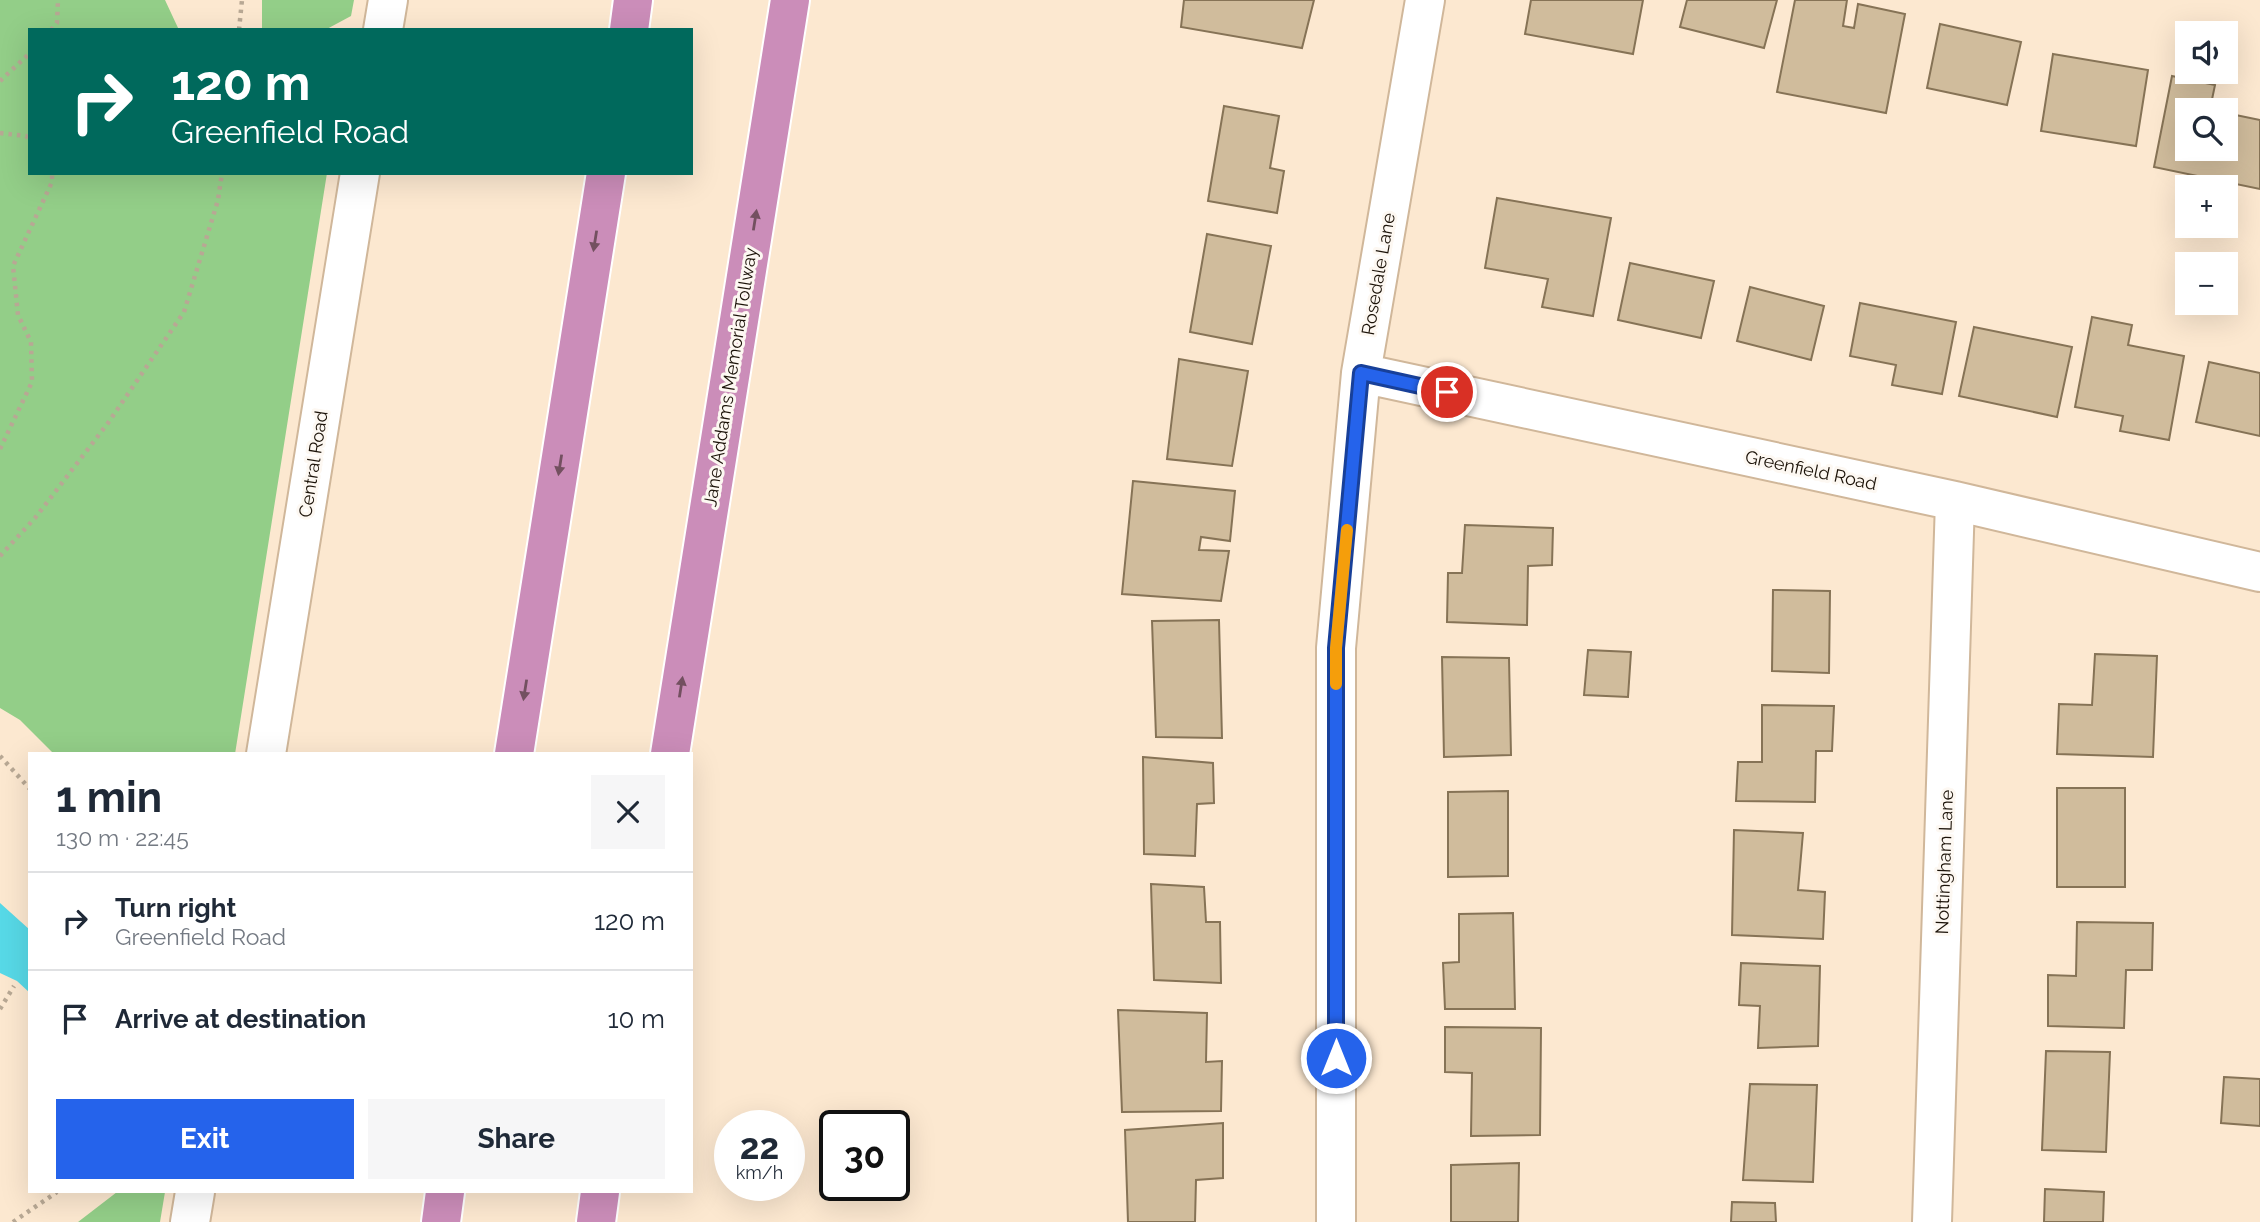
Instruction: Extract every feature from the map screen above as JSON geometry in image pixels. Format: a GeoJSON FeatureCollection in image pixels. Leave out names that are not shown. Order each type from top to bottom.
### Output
{"type":"FeatureCollection","features":[{"type":"Feature","properties":{"kind":"highway"},"geometry":{"type":"LineString","coordinates":[[629,28],[634,0]]}},
{"type":"Feature","properties":{"kind":"highway","name":"Jane Addams Memorial Tollway"},"geometry":{"type":"LineString","coordinates":[[670,752],[790,0]]}},
{"type":"Feature","properties":{"kind":"highway"},"geometry":{"type":"LineString","coordinates":[[514,752],[606,175]]}},
{"type":"Feature","properties":{"kind":"highway"},"geometry":{"type":"LineString","coordinates":[[440,1222],[445,1193]]}},
{"type":"Feature","properties":{"kind":"highway"},"geometry":{"type":"LineString","coordinates":[[596,1222],[600,1193]]}},
{"type":"Feature","properties":{"kind":"street"},"geometry":{"type":"LineString","coordinates":[[383,28],[388,0]]}},
{"type":"Feature","properties":{"kind":"street","name":"Rosedale Lane"},"geometry":{"type":"LineString","coordinates":[[1336,1222],[1336,648],[1361,373],[1425,0]]}},
{"type":"Feature","properties":{"kind":"street","name":"Central Road"},"geometry":{"type":"LineString","coordinates":[[266,752],[360,175]]}},
{"type":"Feature","properties":{"kind":"street","name":"Greenfield Road"},"geometry":{"type":"LineString","coordinates":[[1361,373],[1955,501],[2260,572]]}},
{"type":"Feature","properties":{"kind":"street","name":"Nottingham Lane"},"geometry":{"type":"LineString","coordinates":[[1932,1222],[1955,501]]}},
{"type":"Feature","properties":{"kind":"street"},"geometry":{"type":"LineString","coordinates":[[190,1222],[195,1193]]}},
{"type":"Feature","properties":{"kind":"path"},"geometry":{"type":"LineString","coordinates":[[53,28],[57,23],[58,0]]}},
{"type":"Feature","properties":{"kind":"path"},"geometry":{"type":"LineString","coordinates":[[239,28],[242,0]]}},
{"type":"Feature","properties":{"kind":"path"},"geometry":{"type":"LineString","coordinates":[[0,81],[28,55]]}},
{"type":"Feature","properties":{"kind":"path"},"geometry":{"type":"LineString","coordinates":[[0,133],[28,140]]}},
{"type":"Feature","properties":{"kind":"path"},"geometry":{"type":"LineString","coordinates":[[0,449],[32,382],[31,342],[18,315],[13,267],[52,182],[52,175]]}},
{"type":"Feature","properties":{"kind":"path"},"geometry":{"type":"LineString","coordinates":[[0,556],[35,518],[108,423],[184,312],[218,200],[222,175]]}},
{"type":"Feature","properties":{"kind":"path"},"geometry":{"type":"LineString","coordinates":[[0,756],[28,787]]}},
{"type":"Feature","properties":{"kind":"path"},"geometry":{"type":"LineString","coordinates":[[0,1009],[14,986]]}},
{"type":"Feature","properties":{"kind":"path"},"geometry":{"type":"LineString","coordinates":[[13,1222],[56,1193]]}},
{"type":"Feature","properties":{"kind":"green space"},"geometry":{"type":"Polygon","coordinates":[[[0,0],[165,0],[178,28],[28,28],[28,175],[327,175],[235,752],[52,752],[20,720],[0,708],[0,0]]]}},
{"type":"Feature","properties":{"kind":"green space"},"geometry":{"type":"Polygon","coordinates":[[[262,0],[354,0],[351,16],[329,28],[262,28],[262,0]]]}},
{"type":"Feature","properties":{"kind":"green space"},"geometry":{"type":"Polygon","coordinates":[[[116,1193],[165,1193],[160,1222],[78,1222],[116,1193]]]}},
{"type":"Feature","properties":{"kind":"water"},"geometry":{"type":"Polygon","coordinates":[[[0,903],[28,928],[28,991],[17,981],[0,973],[0,903]]]}},
{"type":"Feature","properties":{"kind":"building"},"geometry":{"type":"Polygon","coordinates":[[[1184,0],[1314,0],[1302,48],[1181,27],[1184,0]]]}},
{"type":"Feature","properties":{"kind":"building"},"geometry":{"type":"Polygon","coordinates":[[[1531,0],[1643,0],[1633,54],[1525,34],[1531,0]]]}},
{"type":"Feature","properties":{"kind":"building"},"geometry":{"type":"Polygon","coordinates":[[[1687,0],[1777,0],[1764,48],[1680,27],[1687,0]]]}},
{"type":"Feature","properties":{"kind":"building"},"geometry":{"type":"Polygon","coordinates":[[[1795,0],[1847,0],[1843,26],[1854,28],[1858,4],[1905,14],[1886,113],[1777,92],[1795,0]]]}},
{"type":"Feature","properties":{"kind":"building"},"geometry":{"type":"Polygon","coordinates":[[[1940,24],[2021,42],[2007,105],[1927,88],[1940,24]]]}},
{"type":"Feature","properties":{"kind":"building"},"geometry":{"type":"Polygon","coordinates":[[[2053,54],[2148,70],[2136,146],[2041,131],[2053,54]]]}},
{"type":"Feature","properties":{"kind":"building"},"geometry":{"type":"Polygon","coordinates":[[[2172,76],[2175,77],[2175,84],[2215,85],[2212,98],[2175,98],[2175,161],[2238,161],[2238,115],[2260,120],[2260,189],[2238,184],[2238,175],[2193,175],[2154,167],[2172,76]]]}},
{"type":"Feature","properties":{"kind":"building"},"geometry":{"type":"Polygon","coordinates":[[[1224,106],[1279,116],[1270,168],[1284,171],[1277,213],[1208,201],[1224,106]]]}},
{"type":"Feature","properties":{"kind":"building"},"geometry":{"type":"Polygon","coordinates":[[[1497,198],[1611,218],[1593,316],[1542,307],[1548,279],[1485,268],[1497,198]]]}},
{"type":"Feature","properties":{"kind":"building"},"geometry":{"type":"Polygon","coordinates":[[[1207,234],[1271,246],[1252,344],[1190,332],[1207,234]]]}},
{"type":"Feature","properties":{"kind":"building"},"geometry":{"type":"Polygon","coordinates":[[[1630,263],[1714,281],[1701,338],[1618,320],[1630,263]]]}},
{"type":"Feature","properties":{"kind":"building"},"geometry":{"type":"Polygon","coordinates":[[[1750,287],[1824,306],[1811,360],[1737,341],[1750,287]]]}},
{"type":"Feature","properties":{"kind":"building"},"geometry":{"type":"Polygon","coordinates":[[[1860,303],[1956,322],[1942,394],[1892,385],[1896,365],[1850,356],[1860,303]]]}},
{"type":"Feature","properties":{"kind":"building"},"geometry":{"type":"Polygon","coordinates":[[[2092,317],[2132,325],[2128,345],[2184,356],[2169,440],[2120,431],[2123,416],[2075,407],[2092,317]]]}},
{"type":"Feature","properties":{"kind":"building"},"geometry":{"type":"Polygon","coordinates":[[[1974,327],[2072,347],[2057,417],[1959,396],[1974,327]]]}},
{"type":"Feature","properties":{"kind":"building"},"geometry":{"type":"Polygon","coordinates":[[[1179,359],[1248,371],[1232,466],[1167,459],[1179,359]]]}},
{"type":"Feature","properties":{"kind":"building"},"geometry":{"type":"Polygon","coordinates":[[[2209,362],[2260,373],[2260,436],[2196,422],[2209,362]]]}},
{"type":"Feature","properties":{"kind":"building"},"geometry":{"type":"Polygon","coordinates":[[[1133,481],[1235,491],[1230,541],[1201,537],[1199,550],[1229,551],[1221,601],[1122,594],[1133,481]]]}},
{"type":"Feature","properties":{"kind":"building"},"geometry":{"type":"Polygon","coordinates":[[[1465,525],[1553,528],[1552,565],[1528,566],[1527,625],[1447,622],[1448,573],[1462,573],[1465,525]]]}},
{"type":"Feature","properties":{"kind":"building"},"geometry":{"type":"Polygon","coordinates":[[[1773,590],[1830,591],[1829,673],[1772,671],[1773,590]]]}},
{"type":"Feature","properties":{"kind":"building"},"geometry":{"type":"Polygon","coordinates":[[[1219,620],[1222,738],[1156,737],[1152,621],[1219,620]]]}},
{"type":"Feature","properties":{"kind":"building"},"geometry":{"type":"Polygon","coordinates":[[[1588,650],[1631,652],[1628,697],[1584,695],[1588,650]]]}},
{"type":"Feature","properties":{"kind":"building"},"geometry":{"type":"Polygon","coordinates":[[[2095,654],[2157,656],[2153,757],[2057,754],[2059,704],[2092,705],[2095,654]]]}},
{"type":"Feature","properties":{"kind":"building"},"geometry":{"type":"Polygon","coordinates":[[[1442,657],[1509,658],[1511,755],[1444,757],[1442,657]]]}},
{"type":"Feature","properties":{"kind":"building"},"geometry":{"type":"Polygon","coordinates":[[[1762,705],[1834,706],[1832,751],[1816,751],[1815,802],[1736,801],[1738,762],[1762,762],[1762,705]]]}},
{"type":"Feature","properties":{"kind":"building"},"geometry":{"type":"Polygon","coordinates":[[[1143,757],[1213,763],[1214,803],[1197,804],[1195,856],[1144,854],[1143,757]]]}},
{"type":"Feature","properties":{"kind":"building"},"geometry":{"type":"Polygon","coordinates":[[[2057,788],[2125,788],[2125,887],[2057,887],[2057,788]]]}},
{"type":"Feature","properties":{"kind":"building"},"geometry":{"type":"Polygon","coordinates":[[[1508,791],[1508,876],[1448,877],[1448,792],[1508,791]]]}},
{"type":"Feature","properties":{"kind":"building"},"geometry":{"type":"Polygon","coordinates":[[[1734,830],[1803,833],[1798,890],[1825,892],[1823,939],[1732,935],[1734,830]]]}},
{"type":"Feature","properties":{"kind":"building"},"geometry":{"type":"Polygon","coordinates":[[[1151,884],[1204,887],[1206,922],[1220,922],[1221,983],[1154,980],[1151,884]]]}},
{"type":"Feature","properties":{"kind":"building"},"geometry":{"type":"Polygon","coordinates":[[[1513,913],[1515,1009],[1445,1009],[1443,963],[1459,962],[1459,914],[1513,913]]]}},
{"type":"Feature","properties":{"kind":"building"},"geometry":{"type":"Polygon","coordinates":[[[2077,922],[2153,923],[2152,970],[2126,970],[2124,1028],[2048,1026],[2048,975],[2076,976],[2077,922]]]}},
{"type":"Feature","properties":{"kind":"building"},"geometry":{"type":"Polygon","coordinates":[[[1741,963],[1820,966],[1818,1046],[1758,1048],[1760,1006],[1739,1005],[1741,963]]]}},
{"type":"Feature","properties":{"kind":"building"},"geometry":{"type":"Polygon","coordinates":[[[1118,1010],[1207,1013],[1206,1062],[1222,1061],[1221,1111],[1122,1112],[1118,1010]]]}},
{"type":"Feature","properties":{"kind":"building"},"geometry":{"type":"Polygon","coordinates":[[[1445,1027],[1541,1028],[1540,1135],[1471,1136],[1472,1073],[1445,1072],[1445,1027]]]}},
{"type":"Feature","properties":{"kind":"building"},"geometry":{"type":"Polygon","coordinates":[[[2046,1051],[2110,1052],[2106,1152],[2042,1150],[2046,1051]]]}},
{"type":"Feature","properties":{"kind":"building"},"geometry":{"type":"Polygon","coordinates":[[[2224,1077],[2260,1079],[2260,1126],[2221,1123],[2224,1077]]]}},
{"type":"Feature","properties":{"kind":"building"},"geometry":{"type":"Polygon","coordinates":[[[1750,1084],[1817,1085],[1813,1182],[1743,1180],[1750,1084]]]}},
{"type":"Feature","properties":{"kind":"building"},"geometry":{"type":"Polygon","coordinates":[[[1223,1123],[1223,1178],[1196,1180],[1195,1222],[1128,1222],[1125,1130],[1223,1123]]]}},
{"type":"Feature","properties":{"kind":"building"},"geometry":{"type":"Polygon","coordinates":[[[1519,1163],[1518,1222],[1451,1222],[1451,1165],[1519,1163]]]}},
{"type":"Feature","properties":{"kind":"building"},"geometry":{"type":"Polygon","coordinates":[[[2045,1189],[2104,1192],[2103,1222],[2044,1222],[2045,1189]]]}},
{"type":"Feature","properties":{"kind":"building"},"geometry":{"type":"Polygon","coordinates":[[[1732,1202],[1775,1203],[1776,1222],[1731,1222],[1732,1202]]]}},
{"type":"Feature","properties":{"kind":"slow traffic"},"geometry":{"type":"LineString","coordinates":[[1336,684],[1336,648],[1347,530]]}},
{"type":"Feature","properties":{"kind":"route"},"geometry":{"type":"LineString","coordinates":[[1336,1058],[1336,648],[1361,373],[1447,392]]}}]}
